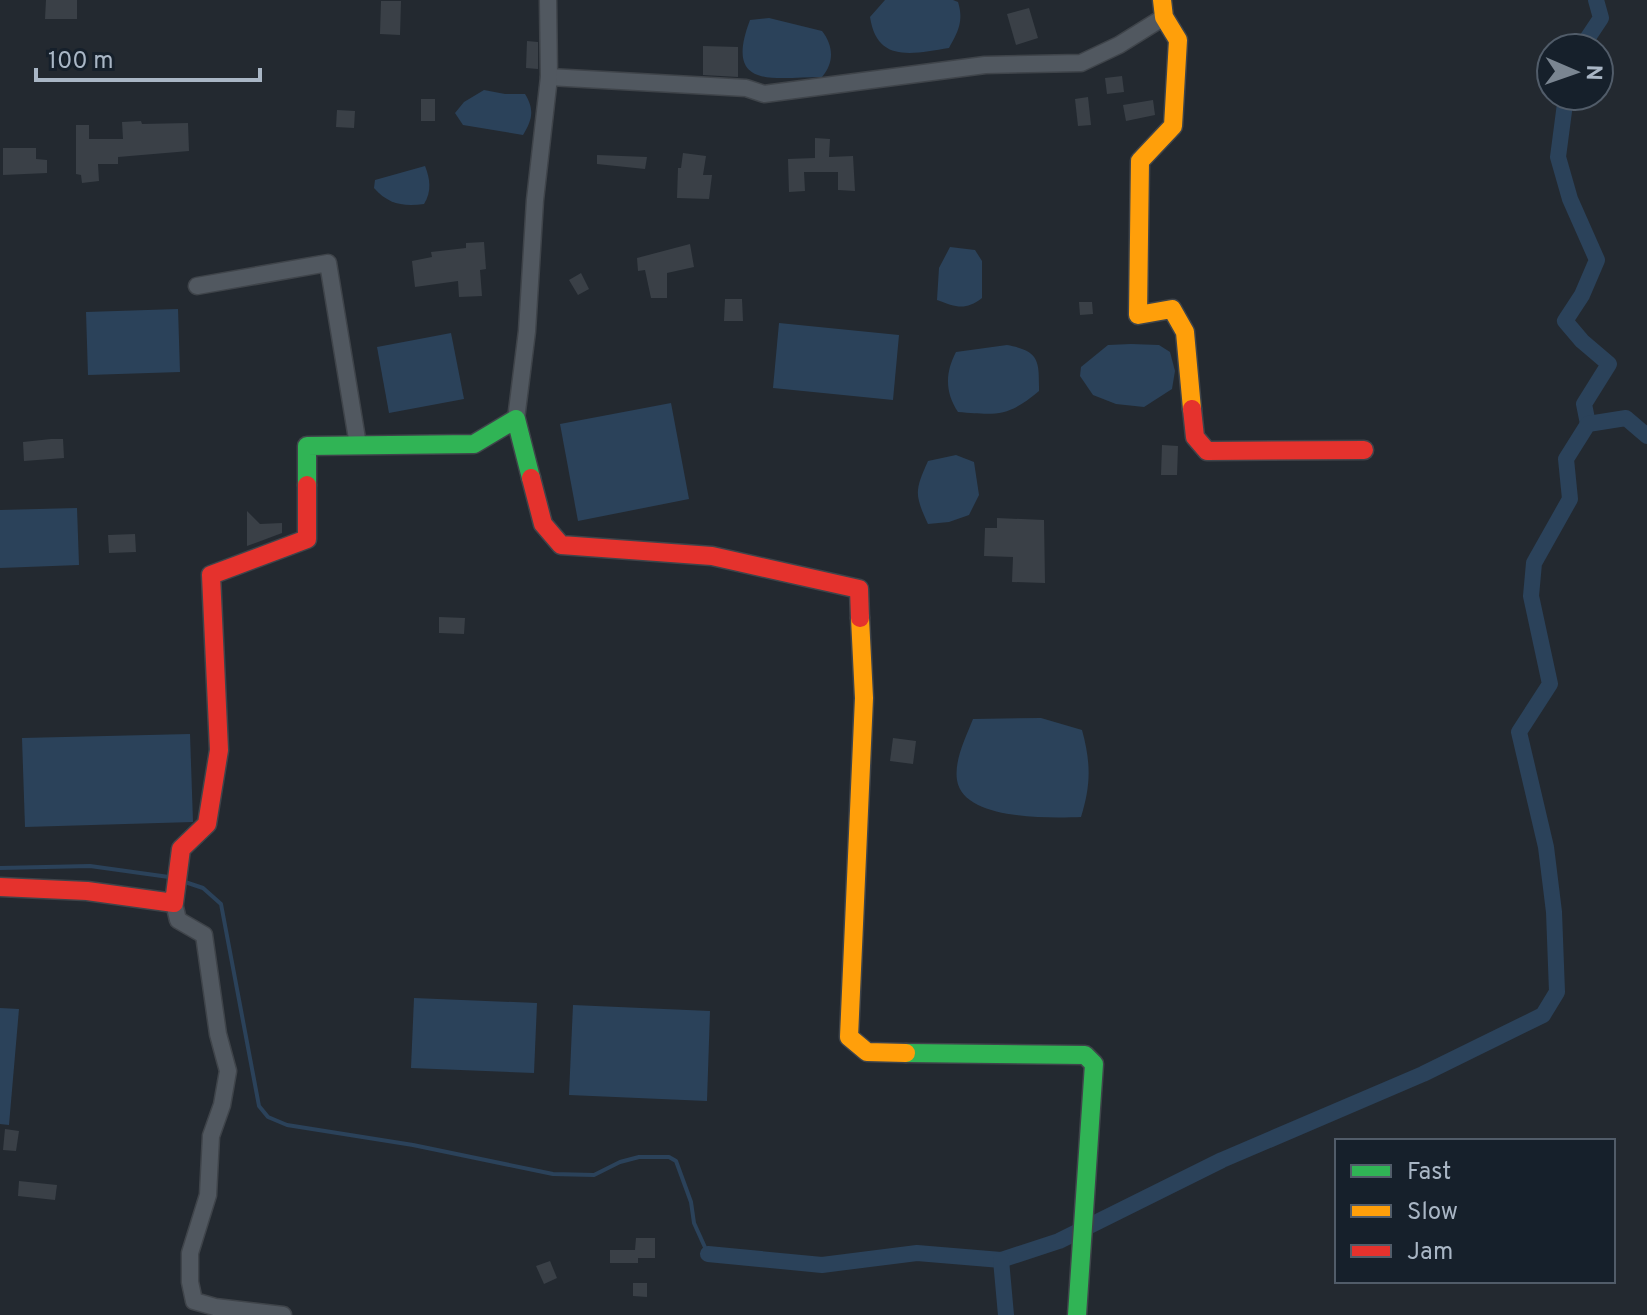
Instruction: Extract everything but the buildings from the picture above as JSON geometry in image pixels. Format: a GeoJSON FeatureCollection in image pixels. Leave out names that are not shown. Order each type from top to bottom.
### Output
{"type":"FeatureCollection","features":[{"type":"Feature","properties":{"kind":"street"},"geometry":{"type":"LineString","coordinates":[[548,0],[549,77],[535,200],[527,331],[516,419],[543,524],[561,545],[712,556],[859,589],[864,698],[849,1037],[867,1052],[1085,1055],[1094,1064],[1077,1315]]}},
{"type":"Feature","properties":{"kind":"street"},"geometry":{"type":"LineString","coordinates":[[549,77],[746,88],[764,94],[985,65],[1081,63],[1119,45],[1163,8],[1178,40],[1173,126],[1140,161],[1138,315],[1172,309],[1185,332],[1195,437],[1207,451],[1364,450]]}},
{"type":"Feature","properties":{"kind":"street"},"geometry":{"type":"LineString","coordinates":[[197,286],[328,263],[358,445]]}},
{"type":"Feature","properties":{"kind":"street"},"geometry":{"type":"LineString","coordinates":[[283,1315],[215,1307],[194,1301],[190,1282],[190,1253],[208,1195],[211,1136],[222,1105],[228,1071],[218,1034],[204,935],[178,920],[174,897],[181,849],[207,824],[219,750],[211,575],[307,539],[307,446],[474,444],[516,419]]}},
{"type":"Feature","properties":{"kind":"street"},"geometry":{"type":"LineString","coordinates":[[0,887],[49,887],[174,897]]}},
{"type":"Feature","properties":{"kind":"water"},"geometry":{"type":"Polygon","coordinates":[[[885,0],[958,2],[959,26],[949,48],[910,53],[888,49],[874,32],[870,17],[885,0]]]}},
{"type":"Feature","properties":{"kind":"water"},"geometry":{"type":"Polygon","coordinates":[[[769,18],[822,31],[831,54],[822,77],[771,78],[749,69],[743,59],[743,43],[750,20],[769,18]]]}},
{"type":"Feature","properties":{"kind":"water"},"geometry":{"type":"Polygon","coordinates":[[[484,90],[525,94],[531,115],[523,135],[463,125],[455,113],[464,102],[484,90]]]}},
{"type":"Feature","properties":{"kind":"water"},"geometry":{"type":"Polygon","coordinates":[[[425,166],[429,185],[424,204],[396,203],[374,188],[375,180],[425,166]]]}},
{"type":"Feature","properties":{"kind":"water"},"geometry":{"type":"Polygon","coordinates":[[[950,247],[975,250],[982,261],[982,298],[970,305],[955,306],[937,300],[939,268],[950,247]]]}},
{"type":"Feature","properties":{"kind":"water"},"geometry":{"type":"Polygon","coordinates":[[[178,309],[180,372],[88,375],[86,312],[178,309]]]}},
{"type":"Feature","properties":{"kind":"water"},"geometry":{"type":"Polygon","coordinates":[[[779,323],[899,335],[893,400],[773,388],[779,323]]]}},
{"type":"Feature","properties":{"kind":"water"},"geometry":{"type":"Polygon","coordinates":[[[451,333],[464,399],[389,413],[377,347],[451,333]]]}},
{"type":"Feature","properties":{"kind":"water"},"geometry":{"type":"Polygon","coordinates":[[[1007,345],[1032,354],[1038,365],[1039,391],[1010,410],[983,414],[958,412],[948,382],[956,352],[1007,345]]]}},
{"type":"Feature","properties":{"kind":"water"},"geometry":{"type":"Polygon","coordinates":[[[1108,345],[1159,345],[1170,352],[1175,371],[1172,389],[1144,407],[1116,404],[1093,395],[1080,376],[1081,367],[1108,345]]]}},
{"type":"Feature","properties":{"kind":"water"},"geometry":{"type":"Polygon","coordinates":[[[671,403],[689,499],[578,521],[560,424],[671,403]]]}},
{"type":"Feature","properties":{"kind":"water"},"geometry":{"type":"Polygon","coordinates":[[[956,455],[974,462],[979,495],[969,515],[949,522],[928,524],[918,492],[928,461],[956,455]]]}},
{"type":"Feature","properties":{"kind":"water"},"geometry":{"type":"Polygon","coordinates":[[[77,508],[79,565],[0,568],[0,510],[77,508]]]}},
{"type":"Feature","properties":{"kind":"water"},"geometry":{"type":"Polygon","coordinates":[[[1041,718],[1082,730],[1089,774],[1081,817],[1010,814],[975,803],[963,793],[957,780],[957,765],[973,719],[1041,718]]]}},
{"type":"Feature","properties":{"kind":"water"},"geometry":{"type":"Polygon","coordinates":[[[190,734],[193,822],[25,827],[22,738],[190,734]]]}},
{"type":"Feature","properties":{"kind":"water"},"geometry":{"type":"Polygon","coordinates":[[[414,998],[537,1003],[534,1073],[411,1068],[414,998]]]}},
{"type":"Feature","properties":{"kind":"water"},"geometry":{"type":"Polygon","coordinates":[[[573,1005],[710,1011],[707,1101],[569,1095],[573,1005]]]}},
{"type":"Feature","properties":{"kind":"water"},"geometry":{"type":"Polygon","coordinates":[[[0,1008],[19,1009],[9,1125],[0,1124],[0,1008]]]}},
{"type":"Feature","properties":{"kind":"waterway"},"geometry":{"type":"LineString","coordinates":[[1592,32],[1601,18],[1596,0]]}},
{"type":"Feature","properties":{"kind":"waterway"},"geometry":{"type":"LineString","coordinates":[[1564,112],[1558,157],[1570,199],[1597,260],[1582,295],[1565,321],[1582,341],[1609,364],[1584,404],[1588,424]]}},
{"type":"Feature","properties":{"kind":"waterway"},"geometry":{"type":"LineString","coordinates":[[708,1254],[822,1265],[917,1253],[1001,1260],[1059,1241],[1222,1160],[1423,1074],[1543,1015],[1557,992],[1554,912],[1546,847],[1519,732],[1550,684],[1531,596],[1534,563],[1570,499],[1566,459],[1588,424],[1626,418],[1647,436]]}},
{"type":"Feature","properties":{"kind":"waterway"},"geometry":{"type":"LineString","coordinates":[[0,868],[90,866],[169,877]]}},
{"type":"Feature","properties":{"kind":"waterway"},"geometry":{"type":"LineString","coordinates":[[185,882],[203,888],[221,904],[259,1106],[268,1117],[287,1125],[413,1145],[553,1174],[594,1175],[620,1162],[639,1157],[669,1157],[676,1161],[691,1202],[694,1223],[708,1254]]}},
{"type":"Feature","properties":{"kind":"waterway"},"geometry":{"type":"LineString","coordinates":[[1001,1260],[1006,1315]]}},
{"type":"Feature","properties":{"kind":"traffic: fast"},"geometry":{"type":"LineString","coordinates":[[307,485],[307,446],[474,444],[516,419],[531,478]]}},
{"type":"Feature","properties":{"kind":"traffic: fast"},"geometry":{"type":"LineString","coordinates":[[906,1053],[1085,1055],[1094,1064],[1077,1315]]}},
{"type":"Feature","properties":{"kind":"traffic: slow"},"geometry":{"type":"LineString","coordinates":[[1162,0],[1164,17],[1178,40],[1173,126],[1140,161],[1138,315],[1172,309],[1185,332],[1192,409]]}},
{"type":"Feature","properties":{"kind":"traffic: slow"},"geometry":{"type":"LineString","coordinates":[[860,618],[864,698],[849,1037],[867,1052],[906,1053]]}},
{"type":"Feature","properties":{"kind":"traffic: jam"},"geometry":{"type":"LineString","coordinates":[[1192,409],[1195,437],[1207,451],[1364,450]]}},
{"type":"Feature","properties":{"kind":"traffic: jam"},"geometry":{"type":"LineString","coordinates":[[531,478],[543,524],[561,545],[712,556],[859,589],[860,618]]}},
{"type":"Feature","properties":{"kind":"traffic: jam"},"geometry":{"type":"LineString","coordinates":[[0,887],[87,891],[174,903],[181,849],[207,824],[219,750],[211,575],[307,539],[307,485]]}}]}
